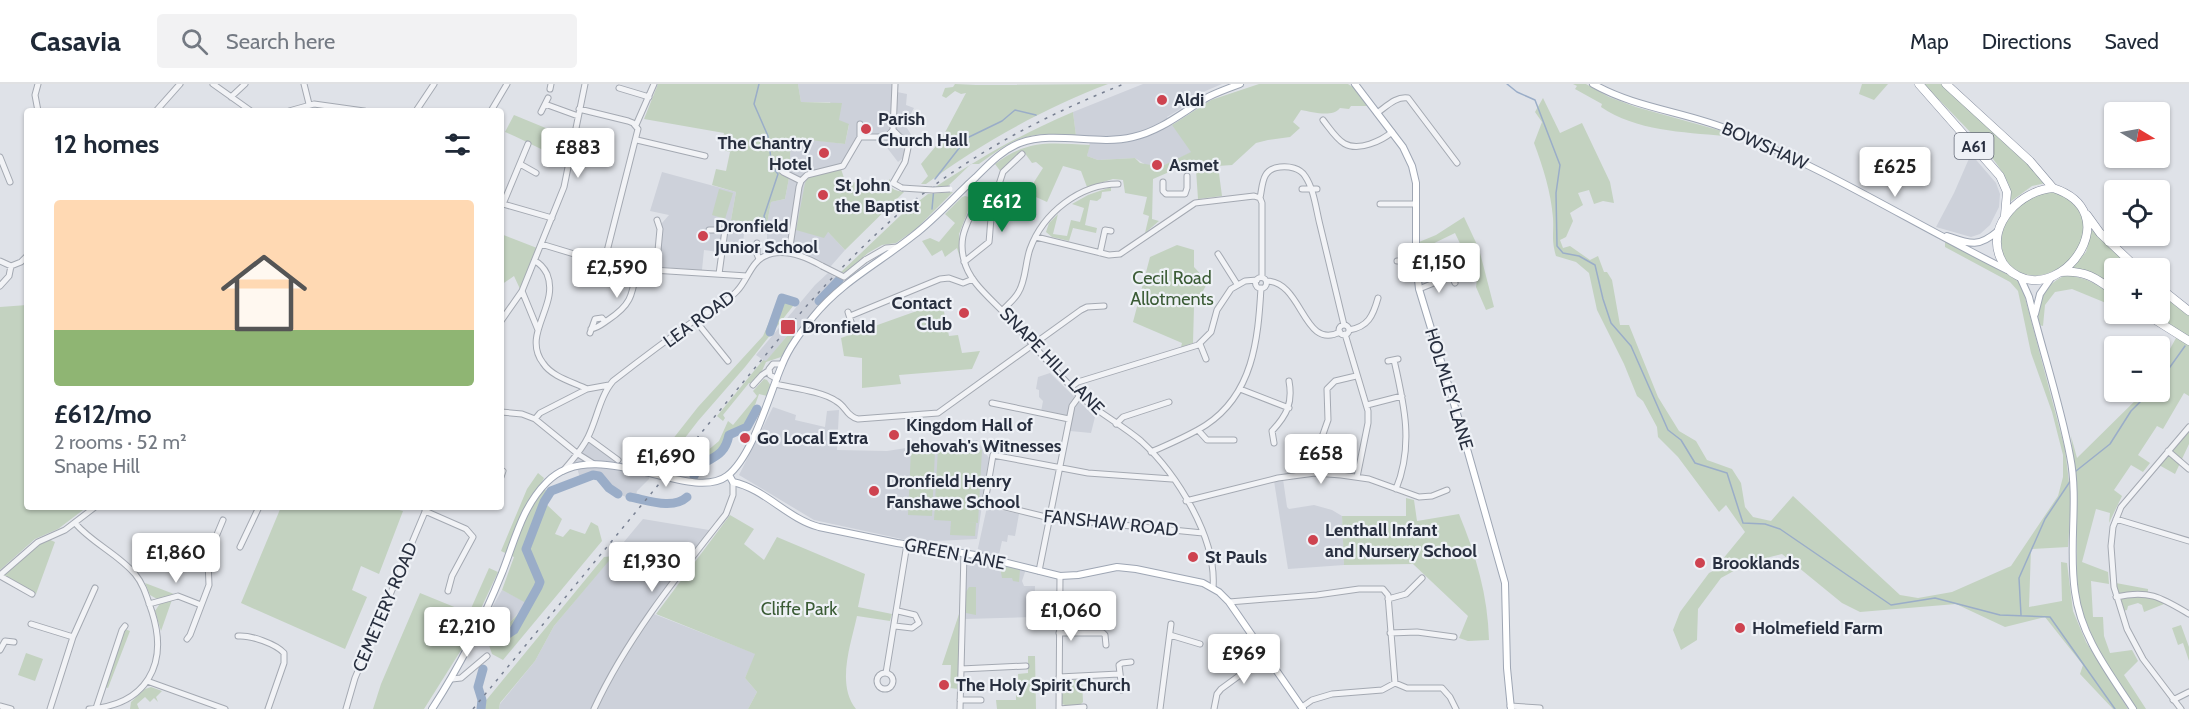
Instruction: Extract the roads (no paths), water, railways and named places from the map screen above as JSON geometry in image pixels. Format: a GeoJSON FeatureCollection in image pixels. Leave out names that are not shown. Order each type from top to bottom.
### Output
{"type":"FeatureCollection","features":[{"type":"Feature","properties":{"kind":"highway","name":"A61"},"geometry":{"type":"LineString","coordinates":[[1919,84],[2000,176],[2007,192],[2005,216]]}},
{"type":"Feature","properties":{"kind":"highway","name":"A61"},"geometry":{"type":"LineString","coordinates":[[1946,84],[2030,161],[2053,189]]}},
{"type":"Feature","properties":{"kind":"highway"},"geometry":{"type":"LineString","coordinates":[[2010,272],[2000,258],[1996,245],[1998,231],[2005,216],[2026,196],[2036,191],[2053,189],[2075,199],[2100,232],[2127,258]]}},
{"type":"Feature","properties":{"kind":"highway"},"geometry":{"type":"LineString","coordinates":[[2051,278],[2061,272],[2083,248],[2087,234],[2084,212]]}},
{"type":"Feature","properties":{"kind":"highway"},"geometry":{"type":"LineString","coordinates":[[2061,272],[2073,271],[2089,275],[2104,285]]}},
{"type":"Feature","properties":{"kind":"highway","name":"BOWSHAW"},"geometry":{"type":"LineString","coordinates":[[2010,272],[2020,277],[2040,281],[2051,278]]}},
{"type":"Feature","properties":{"kind":"highway"},"geometry":{"type":"LineString","coordinates":[[2170,296],[2189,311]]}},
{"type":"Feature","properties":{"kind":"highway"},"geometry":{"type":"LineString","coordinates":[[2162,324],[2189,341]]}},
{"type":"Feature","properties":{"kind":"main road"},"geometry":{"type":"LineString","coordinates":[[432,709],[452,679],[499,580],[520,521],[528,506],[546,483],[561,472],[594,464],[622,467],[699,483],[720,480],[729,475],[760,424],[782,364],[801,333],[832,295],[853,277],[914,235],[1001,153],[1020,143],[1038,138],[1094,141],[1119,140],[1138,136],[1161,126],[1209,97],[1240,84]]}},
{"type":"Feature","properties":{"kind":"main road","name":"HOLMLEY LANE"},"geometry":{"type":"LineString","coordinates":[[1354,84],[1403,147],[1412,166],[1416,204],[1416,261],[1419,289],[1503,574],[1506,596],[1510,708]]}},
{"type":"Feature","properties":{"kind":"main road","name":"BOWSHAW"},"geometry":{"type":"LineString","coordinates":[[1593,84],[1633,101],[1737,132],[1826,173],[2010,272]]}},
{"type":"Feature","properties":{"kind":"main road","name":"BOWSHAW"},"geometry":{"type":"LineString","coordinates":[[1929,229],[1970,244],[1988,240],[1998,231]]}},
{"type":"Feature","properties":{"kind":"main road"},"geometry":{"type":"LineString","coordinates":[[2020,277],[2029,297],[2072,470],[2074,578],[2077,605],[2084,629],[2093,647],[2133,709]]}},
{"type":"Feature","properties":{"kind":"main road"},"geometry":{"type":"LineString","coordinates":[[2034,318],[2040,294],[2051,278]]}},
{"type":"Feature","properties":{"kind":"main road"},"geometry":{"type":"LineString","coordinates":[[729,475],[733,482]]}},
{"type":"Feature","properties":{"kind":"main road","name":"GREEN LANE"},"geometry":{"type":"LineString","coordinates":[[733,482],[753,489],[813,525],[964,553],[1060,576],[1125,567],[1192,580],[1213,588],[1229,602],[1303,708]]}},
{"type":"Feature","properties":{"kind":"street"},"geometry":{"type":"LineString","coordinates":[[37,108],[35,99],[38,84]]}},
{"type":"Feature","properties":{"kind":"street"},"geometry":{"type":"LineString","coordinates":[[159,108],[180,84]]}},
{"type":"Feature","properties":{"kind":"street"},"geometry":{"type":"LineString","coordinates":[[213,84],[247,108]]}},
{"type":"Feature","properties":{"kind":"street"},"geometry":{"type":"LineString","coordinates":[[231,97],[245,84]]}},
{"type":"Feature","properties":{"kind":"street"},"geometry":{"type":"LineString","coordinates":[[304,84],[309,104]]}},
{"type":"Feature","properties":{"kind":"street"},"geometry":{"type":"LineString","coordinates":[[418,108],[434,84]]}},
{"type":"Feature","properties":{"kind":"street"},"geometry":{"type":"LineString","coordinates":[[493,108],[507,84]]}},
{"type":"Feature","properties":{"kind":"street"},"geometry":{"type":"LineString","coordinates":[[504,317],[522,291],[566,179],[585,84]]}},
{"type":"Feature","properties":{"kind":"street"},"geometry":{"type":"LineString","coordinates":[[636,125],[654,84]]}},
{"type":"Feature","properties":{"kind":"street"},"geometry":{"type":"LineString","coordinates":[[860,137],[887,137],[893,130],[895,84]]}},
{"type":"Feature","properties":{"kind":"street"},"geometry":{"type":"LineString","coordinates":[[620,88],[649,97]]}},
{"type":"Feature","properties":{"kind":"street"},"geometry":{"type":"LineString","coordinates":[[1377,113],[1401,97],[1408,98],[1457,163]]}},
{"type":"Feature","properties":{"kind":"street"},"geometry":{"type":"LineString","coordinates":[[541,112],[548,98]]}},
{"type":"Feature","properties":{"kind":"street"},"geometry":{"type":"LineString","coordinates":[[298,108],[309,104],[340,108]]}},
{"type":"Feature","properties":{"kind":"street"},"geometry":{"type":"LineString","coordinates":[[545,104],[628,120],[636,125],[639,133],[604,263]]}},
{"type":"Feature","properties":{"kind":"street"},"geometry":{"type":"LineString","coordinates":[[1323,120],[1339,140],[1349,147],[1371,144],[1382,140],[1392,132]]}},
{"type":"Feature","properties":{"kind":"street"},"geometry":{"type":"LineString","coordinates":[[789,253],[801,181],[807,175],[843,166],[860,137],[860,124]]}},
{"type":"Feature","properties":{"kind":"street"},"geometry":{"type":"LineString","coordinates":[[893,130],[908,148],[908,154],[893,183],[902,188],[950,189],[960,192]]}},
{"type":"Feature","properties":{"kind":"street"},"geometry":{"type":"LineString","coordinates":[[637,140],[705,156]]}},
{"type":"Feature","properties":{"kind":"street"},"geometry":{"type":"LineString","coordinates":[[504,200],[528,144]]}},
{"type":"Feature","properties":{"kind":"street"},"geometry":{"type":"LineString","coordinates":[[964,262],[991,240],[997,189],[1004,172],[1022,154]]}},
{"type":"Feature","properties":{"kind":"street"},"geometry":{"type":"LineString","coordinates":[[0,157],[3,175],[10,182]]}},
{"type":"Feature","properties":{"kind":"street"},"geometry":{"type":"LineString","coordinates":[[520,164],[537,173]]}},
{"type":"Feature","properties":{"kind":"street"},"geometry":{"type":"LineString","coordinates":[[773,164],[801,181]]}},
{"type":"Feature","properties":{"kind":"street"},"geometry":{"type":"LineString","coordinates":[[1151,452],[1198,430],[1221,413],[1240,389],[1250,369],[1255,350],[1261,288],[1257,285],[1262,280],[1262,203],[1260,196],[1262,179],[1278,167],[1299,170],[1314,189],[1344,325],[1340,328],[1345,332],[1356,376],[1367,405],[1368,423],[1357,477]]}},
{"type":"Feature","properties":{"kind":"street"},"geometry":{"type":"LineString","coordinates":[[1163,182],[1163,191],[1166,194],[1182,194],[1187,191],[1186,176]]}},
{"type":"Feature","properties":{"kind":"street","name":"SNAPE HILL LANE"},"geometry":{"type":"LineString","coordinates":[[968,184],[975,192],[977,199],[964,230],[962,245],[964,262],[973,279],[1071,387],[1139,440],[1173,480],[1203,533],[1213,565],[1213,588]]}},
{"type":"Feature","properties":{"kind":"street"},"geometry":{"type":"LineString","coordinates":[[1002,310],[1021,288],[1036,237],[1048,219],[1065,203],[1092,189],[1118,184]]}},
{"type":"Feature","properties":{"kind":"street"},"geometry":{"type":"LineString","coordinates":[[1302,189],[1314,189]]}},
{"type":"Feature","properties":{"kind":"street"},"geometry":{"type":"LineString","coordinates":[[993,209],[1000,195],[1007,192],[1017,194],[1023,190]]}},
{"type":"Feature","properties":{"kind":"street"},"geometry":{"type":"LineString","coordinates":[[1036,237],[1114,255],[1124,253],[1152,231],[1200,201],[1260,196],[1269,193]]}},
{"type":"Feature","properties":{"kind":"street"},"geometry":{"type":"LineString","coordinates":[[1182,194],[1190,206]]}},
{"type":"Feature","properties":{"kind":"street"},"geometry":{"type":"LineString","coordinates":[[1380,204],[1416,204]]}},
{"type":"Feature","properties":{"kind":"street"},"geometry":{"type":"LineString","coordinates":[[504,206],[552,219]]}},
{"type":"Feature","properties":{"kind":"street"},"geometry":{"type":"LineString","coordinates":[[656,272],[660,229],[657,220]]}},
{"type":"Feature","properties":{"kind":"street"},"geometry":{"type":"LineString","coordinates":[[709,230],[725,230],[719,274]]}},
{"type":"Feature","properties":{"kind":"street"},"geometry":{"type":"LineString","coordinates":[[1100,253],[1105,230],[1111,231]]}},
{"type":"Feature","properties":{"kind":"street"},"geometry":{"type":"LineString","coordinates":[[757,243],[759,259],[769,254],[789,253],[844,277],[885,248],[898,247]]}},
{"type":"Feature","properties":{"kind":"street"},"geometry":{"type":"LineString","coordinates":[[542,244],[604,263],[656,272],[747,276]]}},
{"type":"Feature","properties":{"kind":"street"},"geometry":{"type":"LineString","coordinates":[[1218,254],[1237,284]]}},
{"type":"Feature","properties":{"kind":"street"},"geometry":{"type":"LineString","coordinates":[[0,261],[11,266],[24,259]]}},
{"type":"Feature","properties":{"kind":"street","name":"LEA ROAD"},"geometry":{"type":"LineString","coordinates":[[609,385],[695,320],[731,297],[759,259]]}},
{"type":"Feature","properties":{"kind":"street"},"geometry":{"type":"LineString","coordinates":[[535,261],[544,268],[551,288],[549,301],[538,330],[536,345],[542,363],[554,373],[587,389]]}},
{"type":"Feature","properties":{"kind":"street"},"geometry":{"type":"LineString","coordinates":[[1397,261],[1416,261]]}},
{"type":"Feature","properties":{"kind":"street"},"geometry":{"type":"LineString","coordinates":[[21,262],[24,265]]}},
{"type":"Feature","properties":{"kind":"street"},"geometry":{"type":"LineString","coordinates":[[0,286],[9,276],[11,266]]}},
{"type":"Feature","properties":{"kind":"street"},"geometry":{"type":"LineString","coordinates":[[1448,268],[1455,283]]}},
{"type":"Feature","properties":{"kind":"street"},"geometry":{"type":"LineString","coordinates":[[590,331],[628,305],[638,269]]}},
{"type":"Feature","properties":{"kind":"street"},"geometry":{"type":"LineString","coordinates":[[1419,289],[1451,276]]}},
{"type":"Feature","properties":{"kind":"street"},"geometry":{"type":"LineString","coordinates":[[852,325],[849,314],[935,280],[949,278],[963,283],[973,279]]}},
{"type":"Feature","properties":{"kind":"street"},"geometry":{"type":"LineString","coordinates":[[1071,387],[1078,382],[1200,344],[1211,332],[1221,301],[1237,284],[1245,280],[1279,283],[1290,293],[1305,319],[1316,331],[1328,336],[1361,328],[1368,322],[1378,298]]}},
{"type":"Feature","properties":{"kind":"street"},"geometry":{"type":"LineString","coordinates":[[522,291],[538,330]]}},
{"type":"Feature","properties":{"kind":"street"},"geometry":{"type":"LineString","coordinates":[[768,371],[776,381],[830,398],[840,404],[848,415],[858,419],[932,415],[951,405],[1081,309],[1104,306]]}},
{"type":"Feature","properties":{"kind":"street"},"geometry":{"type":"LineString","coordinates":[[695,320],[728,361]]}},
{"type":"Feature","properties":{"kind":"street"},"geometry":{"type":"LineString","coordinates":[[1200,344],[1206,359]]}},
{"type":"Feature","properties":{"kind":"street"},"geometry":{"type":"LineString","coordinates":[[1393,360],[1407,426],[1407,448],[1396,489]]}},
{"type":"Feature","properties":{"kind":"street"},"geometry":{"type":"LineString","coordinates":[[753,385],[773,364],[782,364]]}},
{"type":"Feature","properties":{"kind":"street"},"geometry":{"type":"LineString","coordinates":[[1315,473],[1316,454],[1328,420],[1327,389],[1335,381],[1356,376]]}},
{"type":"Feature","properties":{"kind":"street"},"geometry":{"type":"LineString","coordinates":[[1274,443],[1272,431],[1284,419],[1289,408],[1291,396],[1289,381]]}},
{"type":"Feature","properties":{"kind":"street"},"geometry":{"type":"LineString","coordinates":[[534,419],[540,413],[587,389],[609,385]]}},
{"type":"Feature","properties":{"kind":"street"},"geometry":{"type":"LineString","coordinates":[[561,472],[578,454],[588,438],[609,385]]}},
{"type":"Feature","properties":{"kind":"street"},"geometry":{"type":"LineString","coordinates":[[1240,389],[1289,408]]}},
{"type":"Feature","properties":{"kind":"street"},"geometry":{"type":"LineString","coordinates":[[1039,571],[1069,419],[1073,403],[1080,395]]}},
{"type":"Feature","properties":{"kind":"street"},"geometry":{"type":"LineString","coordinates":[[1367,405],[1402,396]]}},
{"type":"Feature","properties":{"kind":"street"},"geometry":{"type":"LineString","coordinates":[[1116,424],[1123,417],[1169,402]]}},
{"type":"Feature","properties":{"kind":"street"},"geometry":{"type":"LineString","coordinates":[[992,403],[1069,419]]}},
{"type":"Feature","properties":{"kind":"street"},"geometry":{"type":"LineString","coordinates":[[504,412],[522,414],[534,419],[594,464]]}},
{"type":"Feature","properties":{"kind":"street"},"geometry":{"type":"LineString","coordinates":[[2181,709],[2133,642],[2116,597],[2111,536],[2116,519],[2129,496],[2189,427]]}},
{"type":"Feature","properties":{"kind":"street"},"geometry":{"type":"LineString","coordinates":[[1198,430],[1207,440],[1234,440]]}},
{"type":"Feature","properties":{"kind":"street"},"geometry":{"type":"LineString","coordinates":[[588,438],[618,460]]}},
{"type":"Feature","properties":{"kind":"street"},"geometry":{"type":"LineString","coordinates":[[2168,451],[2189,469]]}},
{"type":"Feature","properties":{"kind":"street","name":"FANSHAW ROAD"},"geometry":{"type":"LineString","coordinates":[[1060,469],[993,454],[985,502],[1050,518],[1203,533]]}},
{"type":"Feature","properties":{"kind":"street"},"geometry":{"type":"LineString","coordinates":[[1060,469],[1173,480]]}},
{"type":"Feature","properties":{"kind":"street"},"geometry":{"type":"LineString","coordinates":[[1186,501],[1278,478],[1315,473],[1357,477],[1426,498],[1447,490]]}},
{"type":"Feature","properties":{"kind":"street"},"geometry":{"type":"LineString","coordinates":[[594,709],[614,669],[630,644],[726,514],[734,495],[733,482]]}},
{"type":"Feature","properties":{"kind":"street"},"geometry":{"type":"LineString","coordinates":[[32,594],[0,576],[38,542],[65,530],[91,510]]}},
{"type":"Feature","properties":{"kind":"street"},"geometry":{"type":"LineString","coordinates":[[240,547],[258,510]]}},
{"type":"Feature","properties":{"kind":"street","name":"CEMETERY ROAD"},"geometry":{"type":"LineString","coordinates":[[346,709],[355,678],[426,510]]}},
{"type":"Feature","properties":{"kind":"street"},"geometry":{"type":"LineString","coordinates":[[428,510],[466,529],[473,537],[452,576],[448,591]]}},
{"type":"Feature","properties":{"kind":"street"},"geometry":{"type":"LineString","coordinates":[[2116,519],[2189,542]]}},
{"type":"Feature","properties":{"kind":"street"},"geometry":{"type":"LineString","coordinates":[[187,639],[210,580],[208,562],[210,551],[223,520]]}},
{"type":"Feature","properties":{"kind":"street"},"geometry":{"type":"LineString","coordinates":[[75,523],[128,567],[140,582],[149,604],[159,642],[147,681],[137,692],[123,702],[89,709]]}},
{"type":"Feature","properties":{"kind":"street"},"geometry":{"type":"LineString","coordinates":[[886,673],[907,544]]}},
{"type":"Feature","properties":{"kind":"street"},"geometry":{"type":"LineString","coordinates":[[960,709],[964,553]]}},
{"type":"Feature","properties":{"kind":"street"},"geometry":{"type":"LineString","coordinates":[[1060,576],[1059,709],[1084,707]]}},
{"type":"Feature","properties":{"kind":"street"},"geometry":{"type":"LineString","coordinates":[[1388,599],[1406,594],[1418,579]]}},
{"type":"Feature","properties":{"kind":"street"},"geometry":{"type":"LineString","coordinates":[[50,709],[73,637],[95,588]]}},
{"type":"Feature","properties":{"kind":"street"},"geometry":{"type":"LineString","coordinates":[[1229,602],[1372,588],[1385,590],[1388,599],[1395,683]]}},
{"type":"Feature","properties":{"kind":"street"},"geometry":{"type":"LineString","coordinates":[[2116,597],[2148,594],[2160,597],[2189,614]]}},
{"type":"Feature","properties":{"kind":"street"},"geometry":{"type":"LineString","coordinates":[[149,604],[178,596],[201,605]]}},
{"type":"Feature","properties":{"kind":"street"},"geometry":{"type":"LineString","coordinates":[[895,626],[912,628],[919,623],[915,615],[897,611]]}},
{"type":"Feature","properties":{"kind":"street"},"geometry":{"type":"LineString","coordinates":[[31,624],[73,637]]}},
{"type":"Feature","properties":{"kind":"street"},"geometry":{"type":"LineString","coordinates":[[1160,709],[1171,624]]}},
{"type":"Feature","properties":{"kind":"street"},"geometry":{"type":"LineString","coordinates":[[96,708],[125,626]]}},
{"type":"Feature","properties":{"kind":"street"},"geometry":{"type":"LineString","coordinates":[[1390,633],[1417,632],[1454,637]]}},
{"type":"Feature","properties":{"kind":"street"},"geometry":{"type":"LineString","coordinates":[[1059,633],[1103,633],[1106,645]]}},
{"type":"Feature","properties":{"kind":"street"},"geometry":{"type":"LineString","coordinates":[[1170,635],[1200,644]]}},
{"type":"Feature","properties":{"kind":"street"},"geometry":{"type":"LineString","coordinates":[[238,636],[245,636],[271,645],[284,653],[284,663],[268,709]]}},
{"type":"Feature","properties":{"kind":"street"},"geometry":{"type":"LineString","coordinates":[[0,650],[4,641],[14,642]]}},
{"type":"Feature","properties":{"kind":"street"},"geometry":{"type":"LineString","coordinates":[[452,679],[461,678],[487,656]]}},
{"type":"Feature","properties":{"kind":"street"},"geometry":{"type":"LineString","coordinates":[[1214,709],[1217,694],[1221,688],[1266,656]]}},
{"type":"Feature","properties":{"kind":"street"},"geometry":{"type":"LineString","coordinates":[[1122,690],[1119,674],[1120,663],[1131,662]]}},
{"type":"Feature","properties":{"kind":"street"},"geometry":{"type":"LineString","coordinates":[[962,669],[1026,666]]}},
{"type":"Feature","properties":{"kind":"street"},"geometry":{"type":"LineString","coordinates":[[1059,677],[1119,674]]}},
{"type":"Feature","properties":{"kind":"street"},"geometry":{"type":"LineString","coordinates":[[147,681],[224,709]]}},
{"type":"Feature","properties":{"kind":"street"},"geometry":{"type":"LineString","coordinates":[[1303,708],[1312,700],[1332,694],[1382,690],[1395,683],[1412,688],[1438,687],[1447,693],[1456,709]]}},
{"type":"Feature","properties":{"kind":"street"},"geometry":{"type":"LineString","coordinates":[[2173,700],[2189,692]]}},
{"type":"Feature","properties":{"kind":"street"},"geometry":{"type":"LineString","coordinates":[[1510,708],[1537,708],[1535,699]]}},
{"type":"Feature","properties":{"kind":"street"},"geometry":{"type":"LineString","coordinates":[[960,700],[981,700]]}},
{"type":"Feature","properties":{"kind":"street"},"geometry":{"type":"LineString","coordinates":[[123,702],[126,709]]}},
{"type":"Feature","properties":{"kind":"street"},"geometry":{"type":"LineString","coordinates":[[0,705],[11,709]]}},
{"type":"Feature","properties":{"kind":"waterway"},"geometry":{"type":"LineString","coordinates":[[759,84],[754,104],[768,136],[772,167],[778,174],[764,216],[769,232]]}},
{"type":"Feature","properties":{"kind":"waterway"},"geometry":{"type":"LineString","coordinates":[[1507,84],[1517,92],[1535,100],[1560,165],[1556,193],[1557,246],[1563,253],[1579,256],[1595,265],[1611,323],[1631,346],[1668,430],[1681,440],[1695,463],[1727,473],[1743,523],[1765,524],[1780,529],[1891,605],[1935,598],[2000,615],[2050,617],[2115,709]]}},
{"type":"Feature","properties":{"kind":"waterway"},"geometry":{"type":"LineString","coordinates":[[935,179],[967,138],[1002,121],[1015,110],[1036,115]]}},
{"type":"Feature","properties":{"kind":"waterway"},"geometry":{"type":"LineString","coordinates":[[932,209],[934,187]]}},
{"type":"Feature","properties":{"kind":"waterway"},"geometry":{"type":"LineString","coordinates":[[819,301],[839,280]]}},
{"type":"Feature","properties":{"kind":"waterway"},"geometry":{"type":"LineString","coordinates":[[770,332],[782,298],[795,302]]}},
{"type":"Feature","properties":{"kind":"waterway"},"geometry":{"type":"LineString","coordinates":[[2170,367],[2185,346]]}},
{"type":"Feature","properties":{"kind":"waterway"},"geometry":{"type":"LineString","coordinates":[[2076,471],[2110,444],[2131,411],[2140,402]]}},
{"type":"Feature","properties":{"kind":"waterway"},"geometry":{"type":"LineString","coordinates":[[694,476],[702,464],[722,451],[729,435],[747,427],[757,409]]}},
{"type":"Feature","properties":{"kind":"waterway"},"geometry":{"type":"LineString","coordinates":[[490,639],[495,635],[503,637],[514,630],[538,587],[540,582],[526,549],[544,502],[551,491],[593,475],[599,476],[609,488],[618,494]]}},
{"type":"Feature","properties":{"kind":"waterway"},"geometry":{"type":"LineString","coordinates":[[2021,615],[2019,578],[2045,519],[2071,480]]}},
{"type":"Feature","properties":{"kind":"waterway"},"geometry":{"type":"LineString","coordinates":[[630,497],[667,504],[687,497]]}},
{"type":"Feature","properties":{"kind":"waterway"},"geometry":{"type":"LineString","coordinates":[[481,709],[482,700],[478,687],[483,669]]}},
{"type":"Feature","properties":{"kind":"railway"},"geometry":{"type":"LineString","coordinates":[[473,709],[797,317],[870,240],[921,195],[976,157],[1063,110],[1124,84]]}},
{"type":"Feature","properties":{"kind":"place","name":"Aldi"},"geometry":{"type":"Point","coordinates":[1162,100]}},
{"type":"Feature","properties":{"kind":"place","name":"Parish Church Hall"},"geometry":{"type":"Point","coordinates":[866,129]}},
{"type":"Feature","properties":{"kind":"place","name":"The Chantry Hotel"},"geometry":{"type":"Point","coordinates":[824,153]}},
{"type":"Feature","properties":{"kind":"place","name":"Asmet"},"geometry":{"type":"Point","coordinates":[1157,165]}},
{"type":"Feature","properties":{"kind":"place","name":"St John the Baptist"},"geometry":{"type":"Point","coordinates":[823,195]}},
{"type":"Feature","properties":{"kind":"place","name":"Dronfield Junior School"},"geometry":{"type":"Point","coordinates":[703,236]}},
{"type":"Feature","properties":{"kind":"place","name":"Contact Club"},"geometry":{"type":"Point","coordinates":[964,313]}},
{"type":"Feature","properties":{"kind":"place","name":"Dronfield"},"geometry":{"type":"Point","coordinates":[788,327]}},
{"type":"Feature","properties":{"kind":"place","name":"Kingdom Hall of Jehovah's Witnesses"},"geometry":{"type":"Point","coordinates":[894,435]}},
{"type":"Feature","properties":{"kind":"place","name":"Go Local Extra"},"geometry":{"type":"Point","coordinates":[745,438]}},
{"type":"Feature","properties":{"kind":"place","name":"Dronfield Henry Fanshawe School"},"geometry":{"type":"Point","coordinates":[874,491]}},
{"type":"Feature","properties":{"kind":"place","name":"Lenthall Infant and Nursery School"},"geometry":{"type":"Point","coordinates":[1313,540]}},
{"type":"Feature","properties":{"kind":"place","name":"St Pauls"},"geometry":{"type":"Point","coordinates":[1193,557]}},
{"type":"Feature","properties":{"kind":"place","name":"Brooklands"},"geometry":{"type":"Point","coordinates":[1700,563]}},
{"type":"Feature","properties":{"kind":"place","name":"Holmefield Farm"},"geometry":{"type":"Point","coordinates":[1740,628]}},
{"type":"Feature","properties":{"kind":"place","name":"The Holy Spirit Church"},"geometry":{"type":"Point","coordinates":[944,685]}},
{"type":"Feature","properties":{"kind":"park label","name":"Cecil Road Allotments"},"geometry":{"type":"Point","coordinates":[1172,288]}},
{"type":"Feature","properties":{"kind":"park label","name":"Cliffe Park"},"geometry":{"type":"Point","coordinates":[799,609]}}]}
